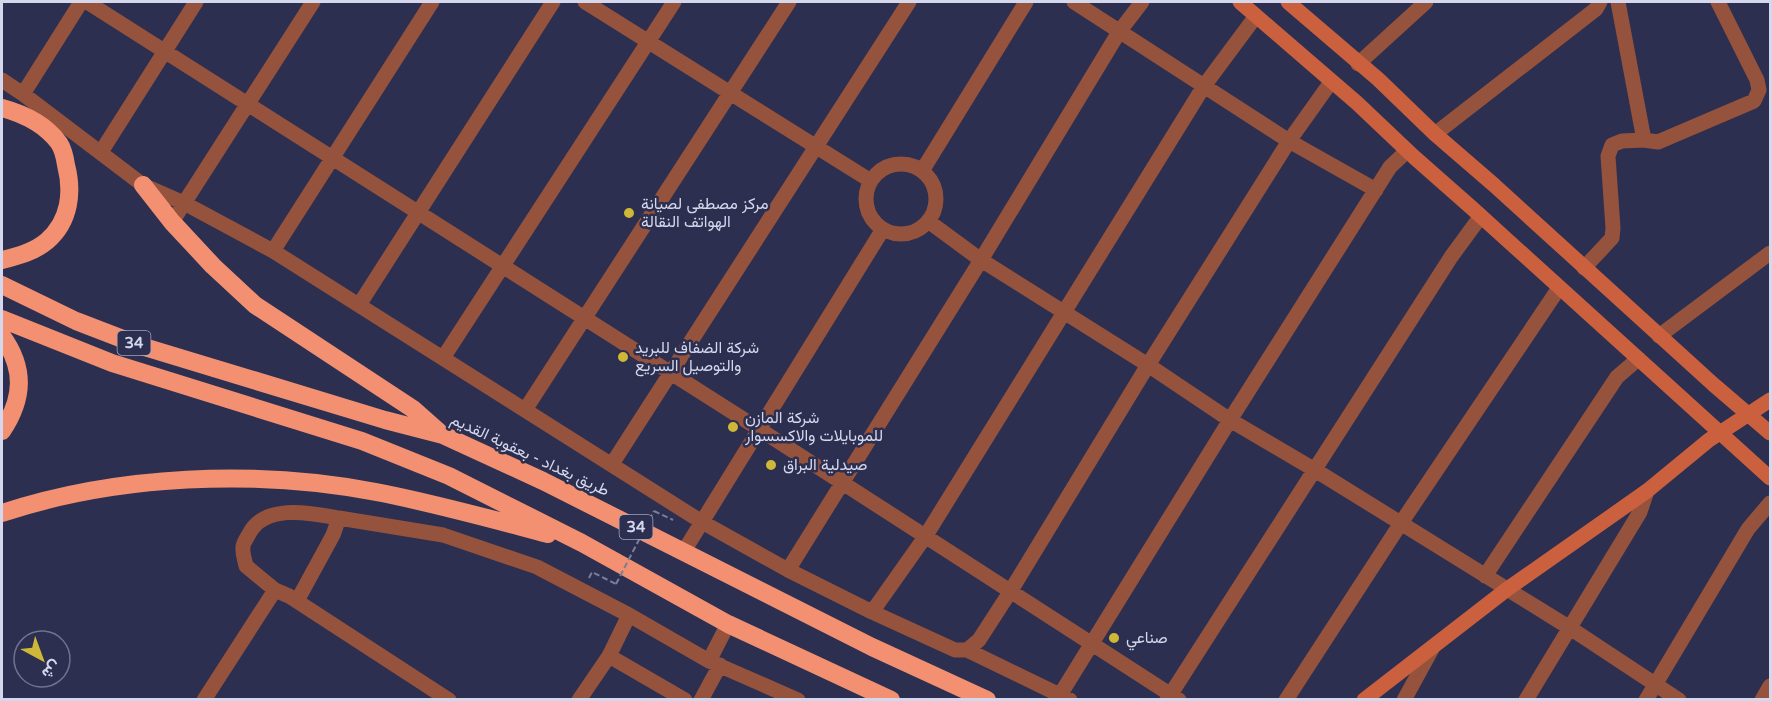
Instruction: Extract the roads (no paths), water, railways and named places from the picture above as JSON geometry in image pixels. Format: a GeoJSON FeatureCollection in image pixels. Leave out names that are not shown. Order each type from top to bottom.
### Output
{"type":"FeatureCollection","features":[{"type":"Feature","properties":{"kind":"highway"},"geometry":{"type":"LineString","coordinates":[[2,108],[17,112],[40,124],[60,145],[71,184],[69,202],[62,224],[47,241],[26,254],[2,260]]}},
{"type":"Feature","properties":{"kind":"highway"},"geometry":{"type":"LineString","coordinates":[[143,185],[171,222],[255,305],[413,409],[443,435]]}},
{"type":"Feature","properties":{"kind":"highway","name":"طريق بغداد - بعقوبة القديم"},"geometry":{"type":"LineString","coordinates":[[2,285],[76,321],[141,346],[443,435],[543,481],[872,647],[987,699]]}},
{"type":"Feature","properties":{"kind":"highway","name":"34"},"geometry":{"type":"LineString","coordinates":[[2,319],[112,363],[362,441],[449,476],[582,543],[728,624],[891,699]]}},
{"type":"Feature","properties":{"kind":"highway"},"geometry":{"type":"LineString","coordinates":[[2,336],[11,349],[20,380],[11,415],[2,431]]}},
{"type":"Feature","properties":{"kind":"highway"},"geometry":{"type":"LineString","coordinates":[[2,513],[80,492],[102,489],[181,481],[261,479],[318,483],[375,491],[582,543]]}},
{"type":"Feature","properties":{"kind":"street"},"geometry":{"type":"LineString","coordinates":[[23,93],[81,2]]}},
{"type":"Feature","properties":{"kind":"street"},"geometry":{"type":"LineString","coordinates":[[87,2],[759,429],[1172,698],[1451,257],[1481,216]]}},
{"type":"Feature","properties":{"kind":"street"},"geometry":{"type":"LineString","coordinates":[[101,152],[196,2]]}},
{"type":"Feature","properties":{"kind":"street"},"geometry":{"type":"LineString","coordinates":[[171,222],[313,2]]}},
{"type":"Feature","properties":{"kind":"street"},"geometry":{"type":"LineString","coordinates":[[273,251],[432,2]]}},
{"type":"Feature","properties":{"kind":"street"},"geometry":{"type":"LineString","coordinates":[[359,305],[553,2]]}},
{"type":"Feature","properties":{"kind":"street"},"geometry":{"type":"LineString","coordinates":[[585,2],[871,182]]}},
{"type":"Feature","properties":{"kind":"street"},"geometry":{"type":"LineString","coordinates":[[443,358],[674,2]]}},
{"type":"Feature","properties":{"kind":"street"},"geometry":{"type":"LineString","coordinates":[[525,410],[789,2]]}},
{"type":"Feature","properties":{"kind":"street"},"geometry":{"type":"LineString","coordinates":[[612,464],[909,2]]}},
{"type":"Feature","properties":{"kind":"street"},"geometry":{"type":"LineString","coordinates":[[921,171],[1026,2]]}},
{"type":"Feature","properties":{"kind":"street"},"geometry":{"type":"LineString","coordinates":[[1074,2],[1290,141],[1376,190]]}},
{"type":"Feature","properties":{"kind":"street"},"geometry":{"type":"LineString","coordinates":[[788,570],[840,483],[981,260],[1119,32],[1142,2]]}},
{"type":"Feature","properties":{"kind":"street"},"geometry":{"type":"LineString","coordinates":[[1240,2],[1357,103],[1407,151],[1721,431],[1770,478]]}},
{"type":"Feature","properties":{"kind":"street"},"geometry":{"type":"LineString","coordinates":[[1288,2],[1378,79],[1435,134],[1770,433]]}},
{"type":"Feature","properties":{"kind":"street"},"geometry":{"type":"LineString","coordinates":[[1358,63],[1425,2]]}},
{"type":"Feature","properties":{"kind":"street"},"geometry":{"type":"LineString","coordinates":[[1435,134],[1596,9],[1600,2]]}},
{"type":"Feature","properties":{"kind":"street"},"geometry":{"type":"LineString","coordinates":[[1618,2],[1644,140]]}},
{"type":"Feature","properties":{"kind":"street"},"geometry":{"type":"LineString","coordinates":[[1584,267],[1612,238],[1608,156],[1612,145],[1622,141],[1658,142],[1754,101],[1759,90],[1757,80],[1718,2]]}},
{"type":"Feature","properties":{"kind":"street"},"geometry":{"type":"LineString","coordinates":[[872,612],[925,537],[1204,86],[1256,16]]}},
{"type":"Feature","properties":{"kind":"street"},"geometry":{"type":"LineString","coordinates":[[2,80],[23,93],[143,185],[184,203],[273,251],[702,522],[788,570],[872,612],[955,650],[967,650],[1065,697],[1092,644],[1230,420],[1390,167],[1407,151]]}},
{"type":"Feature","properties":{"kind":"street"},"geometry":{"type":"LineString","coordinates":[[967,650],[979,640],[1010,592],[1148,365],[1290,141],[1331,81]]}},
{"type":"Feature","properties":{"kind":"street"},"geometry":{"type":"LineString","coordinates":[[904,164],[921,171],[929,179],[936,200],[928,221],[921,228],[902,234],[883,230],[870,217],[867,208],[867,190],[871,182],[885,168],[894,165],[904,164]]}},
{"type":"Feature","properties":{"kind":"street"},"geometry":{"type":"LineString","coordinates":[[928,221],[981,260],[1064,311],[1230,420],[1570,628],[1679,699]]}},
{"type":"Feature","properties":{"kind":"street"},"geometry":{"type":"LineString","coordinates":[[684,551],[883,230]]}},
{"type":"Feature","properties":{"kind":"street"},"geometry":{"type":"LineString","coordinates":[[1659,336],[1770,253]]}},
{"type":"Feature","properties":{"kind":"street"},"geometry":{"type":"LineString","coordinates":[[1286,699],[1558,288]]}},
{"type":"Feature","properties":{"kind":"street"},"geometry":{"type":"LineString","coordinates":[[1485,576],[1617,377],[1638,359]]}},
{"type":"Feature","properties":{"kind":"street"},"geometry":{"type":"LineString","coordinates":[[1364,699],[1506,590],[1647,491],[1721,431],[1770,400]]}},
{"type":"Feature","properties":{"kind":"street"},"geometry":{"type":"LineString","coordinates":[[1526,699],[1640,512],[1647,491]]}},
{"type":"Feature","properties":{"kind":"street"},"geometry":{"type":"LineString","coordinates":[[1646,699],[1748,529],[1770,503]]}},
{"type":"Feature","properties":{"kind":"street"},"geometry":{"type":"LineString","coordinates":[[449,699],[297,601],[275,591],[246,566],[243,546],[254,526],[266,518],[281,514],[309,513],[443,535],[537,567],[715,663],[798,699]]}},
{"type":"Feature","properties":{"kind":"street"},"geometry":{"type":"LineString","coordinates":[[297,601],[333,535],[339,518]]}},
{"type":"Feature","properties":{"kind":"street"},"geometry":{"type":"LineString","coordinates":[[204,699],[275,591]]}},
{"type":"Feature","properties":{"kind":"street"},"geometry":{"type":"LineString","coordinates":[[579,699],[609,656],[629,615]]}},
{"type":"Feature","properties":{"kind":"street"},"geometry":{"type":"LineString","coordinates":[[701,699],[728,624]]}},
{"type":"Feature","properties":{"kind":"street"},"geometry":{"type":"LineString","coordinates":[[1404,699],[1432,649]]}},
{"type":"Feature","properties":{"kind":"street"},"geometry":{"type":"LineString","coordinates":[[609,656],[685,699]]}},
{"type":"Feature","properties":{"kind":"street"},"geometry":{"type":"LineString","coordinates":[[1762,699],[1770,686]]}},
{"type":"Feature","properties":{"kind":"place","name":"مركز مصطفى لصيانة الهواتف النقالة"},"geometry":{"type":"Point","coordinates":[629,213]}},
{"type":"Feature","properties":{"kind":"place","name":"شركة الضفاف للبريد والتوصيل السريع"},"geometry":{"type":"Point","coordinates":[623,357]}},
{"type":"Feature","properties":{"kind":"place","name":"شركة المازن للموبايلات والاكسسوار"},"geometry":{"type":"Point","coordinates":[733,427]}},
{"type":"Feature","properties":{"kind":"place","name":"صيدلية البراق"},"geometry":{"type":"Point","coordinates":[771,465]}},
{"type":"Feature","properties":{"kind":"place","name":"صناعي"},"geometry":{"type":"Point","coordinates":[1114,638]}}]}
